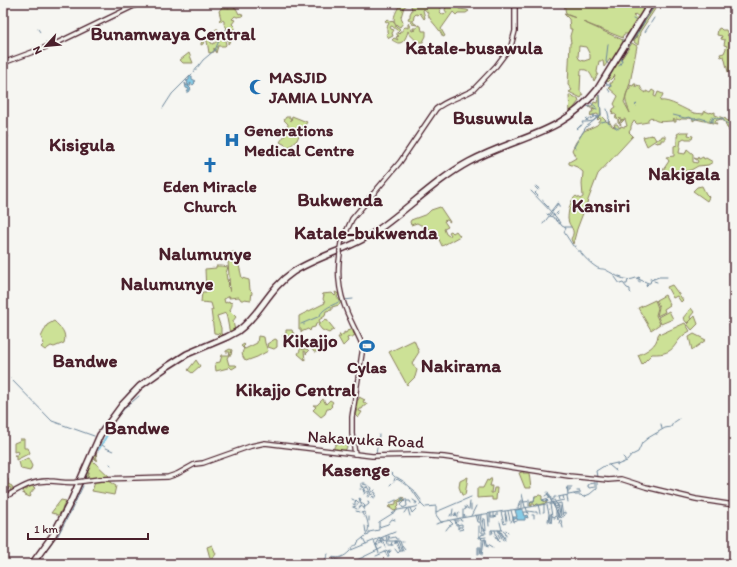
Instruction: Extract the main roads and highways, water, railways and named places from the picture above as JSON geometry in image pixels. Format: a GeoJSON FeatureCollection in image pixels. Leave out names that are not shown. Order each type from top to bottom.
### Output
{"type":"FeatureCollection","features":[{"type":"Feature","properties":{"kind":"highway"},"geometry":{"type":"LineString","coordinates":[[33,564],[64,518],[106,428],[123,406],[144,385],[157,374],[185,356],[221,342],[237,333],[251,322],[274,290],[286,279],[301,269],[348,248],[368,237],[459,169],[484,156],[547,131],[571,117],[587,104],[595,94],[651,3]]}},
{"type":"Feature","properties":{"kind":"main road"},"geometry":{"type":"LineString","coordinates":[[3,63],[39,51],[140,3]]}},
{"type":"Feature","properties":{"kind":"main road"},"geometry":{"type":"LineString","coordinates":[[355,454],[352,434],[352,417],[363,347],[345,310],[340,293],[338,279],[341,243],[352,219],[400,162],[436,109],[443,104],[473,90],[509,50],[515,34],[515,3]]}},
{"type":"Feature","properties":{"kind":"main road","name":"Nakawuka Road"},"geometry":{"type":"LineString","coordinates":[[3,498],[32,482],[44,481],[67,484],[100,479],[168,476],[177,474],[194,464],[203,463],[246,447],[263,443],[372,456],[412,455],[444,457],[569,476],[608,480],[621,479],[646,487],[696,499],[734,505]]}},
{"type":"Feature","properties":{"kind":"water"},"geometry":{"type":"Polygon","coordinates":[[[192,76],[192,79],[196,81],[193,85],[190,83],[191,86],[188,86],[191,89],[187,92],[189,89],[186,88],[185,83],[187,86],[189,85],[186,81],[192,76]]]}},
{"type":"Feature","properties":{"kind":"water"},"geometry":{"type":"Polygon","coordinates":[[[522,509],[524,516],[527,515],[528,518],[525,517],[525,520],[517,520],[517,518],[513,520],[513,517],[517,517],[515,510],[522,509]]]}},
{"type":"Feature","properties":{"kind":"waterway"},"geometry":{"type":"LineString","coordinates":[[632,42],[656,3]]}},
{"type":"Feature","properties":{"kind":"waterway"},"geometry":{"type":"LineString","coordinates":[[645,32],[654,18]]}},
{"type":"Feature","properties":{"kind":"waterway"},"geometry":{"type":"LineString","coordinates":[[194,72],[203,60],[215,50],[221,36],[228,28]]}},
{"type":"Feature","properties":{"kind":"waterway"},"geometry":{"type":"LineString","coordinates":[[617,53],[623,40]]}},
{"type":"Feature","properties":{"kind":"waterway"},"geometry":{"type":"LineString","coordinates":[[621,57],[631,43]]}},
{"type":"Feature","properties":{"kind":"waterway"},"geometry":{"type":"LineString","coordinates":[[608,44],[606,62],[610,65]]}},
{"type":"Feature","properties":{"kind":"waterway"},"geometry":{"type":"LineString","coordinates":[[619,66],[622,61],[621,57]]}},
{"type":"Feature","properties":{"kind":"waterway"},"geometry":{"type":"LineString","coordinates":[[609,86],[610,87],[611,85],[607,85],[606,82],[613,71]]}},
{"type":"Feature","properties":{"kind":"waterway"},"geometry":{"type":"LineString","coordinates":[[163,108],[172,94],[192,74]]}},
{"type":"Feature","properties":{"kind":"waterway"},"geometry":{"type":"LineString","coordinates":[[575,148],[574,147],[586,127],[601,115],[600,95]]}},
{"type":"Feature","properties":{"kind":"waterway"},"geometry":{"type":"LineString","coordinates":[[590,102],[596,107]]}},
{"type":"Feature","properties":{"kind":"waterway"},"geometry":{"type":"LineString","coordinates":[[636,105],[637,104],[635,105],[636,106]]}},
{"type":"Feature","properties":{"kind":"waterway"},"geometry":{"type":"LineString","coordinates":[[587,106],[597,109]]}},
{"type":"Feature","properties":{"kind":"waterway"},"geometry":{"type":"LineString","coordinates":[[607,109],[609,117],[608,122],[610,124],[608,123]]}},
{"type":"Feature","properties":{"kind":"waterway"},"geometry":{"type":"LineString","coordinates":[[587,122],[593,121],[601,114]]}},
{"type":"Feature","properties":{"kind":"waterway"},"geometry":{"type":"LineString","coordinates":[[587,119],[586,121],[594,117],[593,115]]}},
{"type":"Feature","properties":{"kind":"waterway"},"geometry":{"type":"LineString","coordinates":[[594,115],[595,117],[598,116]]}},
{"type":"Feature","properties":{"kind":"waterway"},"geometry":{"type":"LineString","coordinates":[[673,115],[685,118],[700,118],[713,122],[715,117],[718,119],[722,118],[726,123],[734,127]]}},
{"type":"Feature","properties":{"kind":"waterway"},"geometry":{"type":"LineString","coordinates":[[711,121],[713,117]]}},
{"type":"Feature","properties":{"kind":"waterway"},"geometry":{"type":"LineString","coordinates":[[601,122],[606,121]]}},
{"type":"Feature","properties":{"kind":"waterway"},"geometry":{"type":"LineString","coordinates":[[583,124],[582,122],[586,122]]}},
{"type":"Feature","properties":{"kind":"waterway"},"geometry":{"type":"LineString","coordinates":[[729,122],[732,125]]}},
{"type":"Feature","properties":{"kind":"waterway"},"geometry":{"type":"LineString","coordinates":[[581,125],[577,129],[582,125]]}},
{"type":"Feature","properties":{"kind":"waterway"},"geometry":{"type":"LineString","coordinates":[[5,128],[7,135]]}},
{"type":"Feature","properties":{"kind":"waterway"},"geometry":{"type":"LineString","coordinates":[[536,186],[539,189]]}},
{"type":"Feature","properties":{"kind":"waterway"},"geometry":{"type":"LineString","coordinates":[[535,187],[538,190]]}},
{"type":"Feature","properties":{"kind":"waterway"},"geometry":{"type":"LineString","coordinates":[[531,191],[556,217],[562,226],[566,228],[564,232],[573,246]]}},
{"type":"Feature","properties":{"kind":"waterway"},"geometry":{"type":"LineString","coordinates":[[536,192],[535,193],[538,196]]}},
{"type":"Feature","properties":{"kind":"waterway"},"geometry":{"type":"LineString","coordinates":[[547,214],[548,215],[558,202]]}},
{"type":"Feature","properties":{"kind":"waterway"},"geometry":{"type":"LineString","coordinates":[[544,203],[548,207]]}},
{"type":"Feature","properties":{"kind":"waterway"},"geometry":{"type":"LineString","coordinates":[[556,206],[558,203],[558,205]]}},
{"type":"Feature","properties":{"kind":"waterway"},"geometry":{"type":"LineString","coordinates":[[543,224],[556,207]]}},
{"type":"Feature","properties":{"kind":"waterway"},"geometry":{"type":"LineString","coordinates":[[549,216],[553,217],[554,219]]}},
{"type":"Feature","properties":{"kind":"waterway"},"geometry":{"type":"LineString","coordinates":[[555,218],[556,221],[558,220]]}},
{"type":"Feature","properties":{"kind":"waterway"},"geometry":{"type":"LineString","coordinates":[[556,221],[560,224]]}},
{"type":"Feature","properties":{"kind":"waterway"},"geometry":{"type":"LineString","coordinates":[[565,227],[571,227]]}},
{"type":"Feature","properties":{"kind":"waterway"},"geometry":{"type":"LineString","coordinates":[[574,246],[578,251],[581,251],[581,253],[596,267],[624,279],[628,280],[636,278],[650,283],[651,280],[659,277],[667,277]]}},
{"type":"Feature","properties":{"kind":"waterway"},"geometry":{"type":"LineString","coordinates":[[615,277],[620,284],[623,283],[630,289],[631,293]]}},
{"type":"Feature","properties":{"kind":"waterway"},"geometry":{"type":"LineString","coordinates":[[637,278],[639,277],[640,278],[638,278]]}},
{"type":"Feature","properties":{"kind":"waterway"},"geometry":{"type":"LineString","coordinates":[[650,279],[655,278]]}},
{"type":"Feature","properties":{"kind":"waterway"},"geometry":{"type":"LineString","coordinates":[[625,284],[627,284],[628,280]]}},
{"type":"Feature","properties":{"kind":"waterway"},"geometry":{"type":"LineString","coordinates":[[647,283],[646,286],[648,284]]}},
{"type":"Feature","properties":{"kind":"waterway"},"geometry":{"type":"LineString","coordinates":[[344,300],[353,299]]}},
{"type":"Feature","properties":{"kind":"waterway"},"geometry":{"type":"LineString","coordinates":[[301,324],[320,316],[323,311],[341,301]]}},
{"type":"Feature","properties":{"kind":"waterway"},"geometry":{"type":"LineString","coordinates":[[11,379],[52,421],[94,436]]}},
{"type":"Feature","properties":{"kind":"waterway"},"geometry":{"type":"LineString","coordinates":[[100,429],[132,389]]}},
{"type":"Feature","properties":{"kind":"waterway"},"geometry":{"type":"LineString","coordinates":[[116,417],[137,394]]}},
{"type":"Feature","properties":{"kind":"waterway"},"geometry":{"type":"LineString","coordinates":[[108,428],[124,409],[139,396]]}},
{"type":"Feature","properties":{"kind":"waterway"},"geometry":{"type":"LineString","coordinates":[[597,477],[596,471],[604,466],[617,463],[617,465],[627,461],[632,455],[638,452],[642,443],[648,438],[665,428],[671,427],[673,423],[679,419]]}},
{"type":"Feature","properties":{"kind":"waterway"},"geometry":{"type":"LineString","coordinates":[[661,424],[662,429]]}},
{"type":"Feature","properties":{"kind":"waterway"},"geometry":{"type":"LineString","coordinates":[[99,449],[107,435],[104,433]]}},
{"type":"Feature","properties":{"kind":"waterway"},"geometry":{"type":"LineString","coordinates":[[376,454],[379,435]]}},
{"type":"Feature","properties":{"kind":"waterway"},"geometry":{"type":"LineString","coordinates":[[103,444],[102,445],[105,447]]}},
{"type":"Feature","properties":{"kind":"waterway"},"geometry":{"type":"LineString","coordinates":[[106,448],[113,451]]}},
{"type":"Feature","properties":{"kind":"waterway"},"geometry":{"type":"LineString","coordinates":[[94,456],[96,452]]}},
{"type":"Feature","properties":{"kind":"waterway"},"geometry":{"type":"LineString","coordinates":[[623,457],[625,461]]}},
{"type":"Feature","properties":{"kind":"waterway"},"geometry":{"type":"LineString","coordinates":[[85,479],[92,458]]}},
{"type":"Feature","properties":{"kind":"waterway"},"geometry":{"type":"LineString","coordinates":[[609,465],[616,471]]}},
{"type":"Feature","properties":{"kind":"waterway"},"geometry":{"type":"LineString","coordinates":[[391,473],[395,477]]}},
{"type":"Feature","properties":{"kind":"waterway"},"geometry":{"type":"LineString","coordinates":[[398,478],[403,481]]}},
{"type":"Feature","properties":{"kind":"waterway"},"geometry":{"type":"LineString","coordinates":[[396,480],[397,479],[402,482]]}},
{"type":"Feature","properties":{"kind":"waterway"},"geometry":{"type":"LineString","coordinates":[[426,507],[436,506],[436,515],[441,522],[564,500],[563,496],[574,494],[581,495],[583,497],[590,494],[597,488],[597,481]]}},
{"type":"Feature","properties":{"kind":"waterway"},"geometry":{"type":"LineString","coordinates":[[404,482],[415,491]]}},
{"type":"Feature","properties":{"kind":"waterway"},"geometry":{"type":"LineString","coordinates":[[40,558],[51,544],[67,516],[82,483]]}},
{"type":"Feature","properties":{"kind":"waterway"},"geometry":{"type":"LineString","coordinates":[[588,486],[589,488],[595,487],[595,483]]}},
{"type":"Feature","properties":{"kind":"waterway"},"geometry":{"type":"LineString","coordinates":[[588,486],[589,484],[595,483]]}},
{"type":"Feature","properties":{"kind":"waterway"},"geometry":{"type":"LineString","coordinates":[[361,484],[366,491],[364,494]]}},
{"type":"Feature","properties":{"kind":"waterway"},"geometry":{"type":"LineString","coordinates":[[361,484],[361,487],[364,487]]}},
{"type":"Feature","properties":{"kind":"waterway"},"geometry":{"type":"LineString","coordinates":[[363,484],[367,485]]}},
{"type":"Feature","properties":{"kind":"waterway"},"geometry":{"type":"LineString","coordinates":[[57,537],[83,486]]}},
{"type":"Feature","properties":{"kind":"waterway"},"geometry":{"type":"LineString","coordinates":[[369,486],[372,488],[371,490]]}},
{"type":"Feature","properties":{"kind":"waterway"},"geometry":{"type":"LineString","coordinates":[[365,488],[368,487],[366,487]]}},
{"type":"Feature","properties":{"kind":"waterway"},"geometry":{"type":"LineString","coordinates":[[568,495],[567,487],[572,487]]}},
{"type":"Feature","properties":{"kind":"waterway"},"geometry":{"type":"LineString","coordinates":[[370,488],[372,490],[370,494]]}},
{"type":"Feature","properties":{"kind":"waterway"},"geometry":{"type":"LineString","coordinates":[[567,488],[566,489],[570,489],[570,491],[568,491]]}},
{"type":"Feature","properties":{"kind":"waterway"},"geometry":{"type":"LineString","coordinates":[[364,492],[363,489],[364,492]]}},
{"type":"Feature","properties":{"kind":"waterway"},"geometry":{"type":"LineString","coordinates":[[412,490],[421,503]]}},
{"type":"Feature","properties":{"kind":"waterway"},"geometry":{"type":"LineString","coordinates":[[574,494],[580,493],[580,491],[577,491]]}},
{"type":"Feature","properties":{"kind":"waterway"},"geometry":{"type":"LineString","coordinates":[[374,492],[376,493],[375,497]]}},
{"type":"Feature","properties":{"kind":"waterway"},"geometry":{"type":"LineString","coordinates":[[415,492],[421,500]]}},
{"type":"Feature","properties":{"kind":"waterway"},"geometry":{"type":"LineString","coordinates":[[548,492],[551,498]]}},
{"type":"Feature","properties":{"kind":"waterway"},"geometry":{"type":"LineString","coordinates":[[547,493],[560,518],[548,494]]}},
{"type":"Feature","properties":{"kind":"waterway"},"geometry":{"type":"LineString","coordinates":[[522,494],[525,507]]}},
{"type":"Feature","properties":{"kind":"waterway"},"geometry":{"type":"LineString","coordinates":[[367,496],[369,495],[368,497]]}},
{"type":"Feature","properties":{"kind":"waterway"},"geometry":{"type":"LineString","coordinates":[[523,502],[534,501],[535,496]]}},
{"type":"Feature","properties":{"kind":"waterway"},"geometry":{"type":"LineString","coordinates":[[559,500],[558,497],[563,496]]}},
{"type":"Feature","properties":{"kind":"waterway"},"geometry":{"type":"LineString","coordinates":[[567,496],[568,502]]}},
{"type":"Feature","properties":{"kind":"waterway"},"geometry":{"type":"LineString","coordinates":[[50,533],[70,497]]}},
{"type":"Feature","properties":{"kind":"waterway"},"geometry":{"type":"LineString","coordinates":[[436,512],[471,497]]}},
{"type":"Feature","properties":{"kind":"waterway"},"geometry":{"type":"LineString","coordinates":[[360,501],[359,498],[361,499],[360,502]]}},
{"type":"Feature","properties":{"kind":"waterway"},"geometry":{"type":"LineString","coordinates":[[401,498],[403,499],[401,502]]}},
{"type":"Feature","properties":{"kind":"waterway"},"geometry":{"type":"LineString","coordinates":[[403,498],[405,501],[401,505],[403,508],[407,506],[406,499]]}},
{"type":"Feature","properties":{"kind":"waterway"},"geometry":{"type":"LineString","coordinates":[[547,499],[548,502],[542,500],[549,498]]}},
{"type":"Feature","properties":{"kind":"waterway"},"geometry":{"type":"LineString","coordinates":[[529,499],[529,506]]}},
{"type":"Feature","properties":{"kind":"waterway"},"geometry":{"type":"LineString","coordinates":[[552,501],[552,499],[555,501]]}},
{"type":"Feature","properties":{"kind":"waterway"},"geometry":{"type":"LineString","coordinates":[[355,501],[356,500],[360,503]]}},
{"type":"Feature","properties":{"kind":"waterway"},"geometry":{"type":"LineString","coordinates":[[390,503],[396,500]]}},
{"type":"Feature","properties":{"kind":"waterway"},"geometry":{"type":"LineString","coordinates":[[522,500],[522,507]]}},
{"type":"Feature","properties":{"kind":"waterway"},"geometry":{"type":"LineString","coordinates":[[353,504],[355,505],[356,501]]}},
{"type":"Feature","properties":{"kind":"waterway"},"geometry":{"type":"LineString","coordinates":[[366,544],[363,538],[368,531],[368,524],[364,508],[369,504],[368,501]]}},
{"type":"Feature","properties":{"kind":"waterway"},"geometry":{"type":"LineString","coordinates":[[407,501],[410,501],[411,503]]}},
{"type":"Feature","properties":{"kind":"waterway"},"geometry":{"type":"LineString","coordinates":[[521,501],[521,508]]}},
{"type":"Feature","properties":{"kind":"waterway"},"geometry":{"type":"LineString","coordinates":[[415,503],[417,502],[416,504]]}},
{"type":"Feature","properties":{"kind":"waterway"},"geometry":{"type":"LineString","coordinates":[[469,509],[470,502]]}},
{"type":"Feature","properties":{"kind":"waterway"},"geometry":{"type":"LineString","coordinates":[[555,502],[557,504],[561,503],[563,517]]}},
{"type":"Feature","properties":{"kind":"waterway"},"geometry":{"type":"LineString","coordinates":[[518,508],[519,503]]}},
{"type":"Feature","properties":{"kind":"waterway"},"geometry":{"type":"LineString","coordinates":[[363,504],[365,506],[364,507]]}},
{"type":"Feature","properties":{"kind":"waterway"},"geometry":{"type":"LineString","coordinates":[[366,536],[369,535],[369,532],[379,530],[379,522],[398,510],[416,507],[421,504],[425,508]]}},
{"type":"Feature","properties":{"kind":"waterway"},"geometry":{"type":"LineString","coordinates":[[538,504],[540,513]]}},
{"type":"Feature","properties":{"kind":"waterway"},"geometry":{"type":"LineString","coordinates":[[554,504],[550,504],[552,516],[556,517],[556,513]]}},
{"type":"Feature","properties":{"kind":"waterway"},"geometry":{"type":"LineString","coordinates":[[554,504],[557,504],[558,506],[555,507],[554,504]]}},
{"type":"Feature","properties":{"kind":"waterway"},"geometry":{"type":"LineString","coordinates":[[471,505],[471,510]]}},
{"type":"Feature","properties":{"kind":"waterway"},"geometry":{"type":"LineString","coordinates":[[543,512],[544,505]]}},
{"type":"Feature","properties":{"kind":"waterway"},"geometry":{"type":"LineString","coordinates":[[547,505],[549,514],[548,521]]}},
{"type":"Feature","properties":{"kind":"waterway"},"geometry":{"type":"LineString","coordinates":[[558,505],[561,518],[562,517]]}},
{"type":"Feature","properties":{"kind":"waterway"},"geometry":{"type":"LineString","coordinates":[[471,516],[476,506]]}},
{"type":"Feature","properties":{"kind":"waterway"},"geometry":{"type":"LineString","coordinates":[[557,506],[558,512]]}},
{"type":"Feature","properties":{"kind":"waterway"},"geometry":{"type":"LineString","coordinates":[[560,506],[561,515]]}},
{"type":"Feature","properties":{"kind":"waterway"},"geometry":{"type":"LineString","coordinates":[[353,507],[357,509]]}},
{"type":"Feature","properties":{"kind":"waterway"},"geometry":{"type":"LineString","coordinates":[[464,510],[466,509],[465,507]]}},
{"type":"Feature","properties":{"kind":"waterway"},"geometry":{"type":"LineString","coordinates":[[526,507],[528,514]]}},
{"type":"Feature","properties":{"kind":"waterway"},"geometry":{"type":"LineString","coordinates":[[410,508],[412,513],[416,509]]}},
{"type":"Feature","properties":{"kind":"waterway"},"geometry":{"type":"LineString","coordinates":[[404,513],[407,509]]}},
{"type":"Feature","properties":{"kind":"waterway"},"geometry":{"type":"LineString","coordinates":[[408,509],[410,516]]}},
{"type":"Feature","properties":{"kind":"waterway"},"geometry":{"type":"LineString","coordinates":[[452,516],[453,509]]}},
{"type":"Feature","properties":{"kind":"waterway"},"geometry":{"type":"LineString","coordinates":[[523,509],[523,512],[527,512]]}},
{"type":"Feature","properties":{"kind":"waterway"},"geometry":{"type":"LineString","coordinates":[[463,510],[463,517]]}},
{"type":"Feature","properties":{"kind":"waterway"},"geometry":{"type":"LineString","coordinates":[[511,510],[514,522],[517,521]]}},
{"type":"Feature","properties":{"kind":"waterway"},"geometry":{"type":"LineString","coordinates":[[556,513],[558,510]]}},
{"type":"Feature","properties":{"kind":"waterway"},"geometry":{"type":"LineString","coordinates":[[505,511],[507,520]]}},
{"type":"Feature","properties":{"kind":"waterway"},"geometry":{"type":"LineString","coordinates":[[508,511],[510,520]]}},
{"type":"Feature","properties":{"kind":"waterway"},"geometry":{"type":"LineString","coordinates":[[528,511],[534,512]]}},
{"type":"Feature","properties":{"kind":"waterway"},"geometry":{"type":"LineString","coordinates":[[501,512],[504,524],[506,523]]}},
{"type":"Feature","properties":{"kind":"waterway"},"geometry":{"type":"LineString","coordinates":[[563,513],[565,512],[564,516]]}},
{"type":"Feature","properties":{"kind":"waterway"},"geometry":{"type":"LineString","coordinates":[[362,513],[364,517]]}},
{"type":"Feature","properties":{"kind":"waterway"},"geometry":{"type":"LineString","coordinates":[[456,513],[455,516],[454,515],[456,513]]}},
{"type":"Feature","properties":{"kind":"waterway"},"geometry":{"type":"LineString","coordinates":[[456,513],[457,517]]}},
{"type":"Feature","properties":{"kind":"waterway"},"geometry":{"type":"LineString","coordinates":[[491,513],[491,517],[494,517]]}},
{"type":"Feature","properties":{"kind":"waterway"},"geometry":{"type":"LineString","coordinates":[[494,513],[494,517],[497,516],[497,513]]}},
{"type":"Feature","properties":{"kind":"waterway"},"geometry":{"type":"LineString","coordinates":[[557,515],[558,520],[558,513]]}},
{"type":"Feature","properties":{"kind":"waterway"},"geometry":{"type":"LineString","coordinates":[[464,517],[464,514],[465,516]]}},
{"type":"Feature","properties":{"kind":"waterway"},"geometry":{"type":"LineString","coordinates":[[482,514],[483,527],[486,533]]}},
{"type":"Feature","properties":{"kind":"waterway"},"geometry":{"type":"LineString","coordinates":[[488,514],[489,526]]}},
{"type":"Feature","properties":{"kind":"waterway"},"geometry":{"type":"LineString","coordinates":[[490,514],[490,522]]}},
{"type":"Feature","properties":{"kind":"waterway"},"geometry":{"type":"LineString","coordinates":[[505,514],[506,521]]}},
{"type":"Feature","properties":{"kind":"waterway"},"geometry":{"type":"LineString","coordinates":[[549,522],[550,514]]}},
{"type":"Feature","properties":{"kind":"waterway"},"geometry":{"type":"LineString","coordinates":[[551,514],[551,523],[552,516]]}},
{"type":"Feature","properties":{"kind":"waterway"},"geometry":{"type":"LineString","coordinates":[[476,515],[483,530]]}},
{"type":"Feature","properties":{"kind":"waterway"},"geometry":{"type":"LineString","coordinates":[[478,515],[479,520]]}},
{"type":"Feature","properties":{"kind":"waterway"},"geometry":{"type":"LineString","coordinates":[[480,515],[481,522]]}},
{"type":"Feature","properties":{"kind":"waterway"},"geometry":{"type":"LineString","coordinates":[[532,515],[534,515],[534,518]]}},
{"type":"Feature","properties":{"kind":"waterway"},"geometry":{"type":"LineString","coordinates":[[460,518],[462,521]]}},
{"type":"Feature","properties":{"kind":"waterway"},"geometry":{"type":"LineString","coordinates":[[379,527],[388,524],[392,519],[395,520]]}},
{"type":"Feature","properties":{"kind":"waterway"},"geometry":{"type":"LineString","coordinates":[[483,519],[485,519],[486,530],[484,529]]}},
{"type":"Feature","properties":{"kind":"waterway"},"geometry":{"type":"LineString","coordinates":[[446,530],[453,524],[449,520]]}},
{"type":"Feature","properties":{"kind":"waterway"},"geometry":{"type":"LineString","coordinates":[[454,520],[459,520]]}},
{"type":"Feature","properties":{"kind":"waterway"},"geometry":{"type":"LineString","coordinates":[[455,520],[456,525],[462,524],[462,527],[459,527]]}},
{"type":"Feature","properties":{"kind":"waterway"},"geometry":{"type":"LineString","coordinates":[[561,520],[563,528]]}},
{"type":"Feature","properties":{"kind":"waterway"},"geometry":{"type":"LineString","coordinates":[[436,524],[443,522]]}},
{"type":"Feature","properties":{"kind":"waterway"},"geometry":{"type":"LineString","coordinates":[[500,522],[503,530]]}},
{"type":"Feature","properties":{"kind":"waterway"},"geometry":{"type":"LineString","coordinates":[[458,525],[458,529],[459,527]]}},
{"type":"Feature","properties":{"kind":"waterway"},"geometry":{"type":"LineString","coordinates":[[365,526],[366,533]]}},
{"type":"Feature","properties":{"kind":"waterway"},"geometry":{"type":"LineString","coordinates":[[479,526],[479,538],[486,537]]}},
{"type":"Feature","properties":{"kind":"waterway"},"geometry":{"type":"LineString","coordinates":[[459,530],[463,529],[462,528]]}},
{"type":"Feature","properties":{"kind":"waterway"},"geometry":{"type":"LineString","coordinates":[[482,530],[482,533],[485,533]]}},
{"type":"Feature","properties":{"kind":"waterway"},"geometry":{"type":"LineString","coordinates":[[491,534],[491,530],[500,530]]}},
{"type":"Feature","properties":{"kind":"waterway"},"geometry":{"type":"LineString","coordinates":[[492,530],[492,533]]}},
{"type":"Feature","properties":{"kind":"waterway"},"geometry":{"type":"LineString","coordinates":[[495,530],[497,537]]}},
{"type":"Feature","properties":{"kind":"waterway"},"geometry":{"type":"LineString","coordinates":[[498,530],[503,540]]}},
{"type":"Feature","properties":{"kind":"waterway"},"geometry":{"type":"LineString","coordinates":[[499,530],[505,540]]}},
{"type":"Feature","properties":{"kind":"waterway"},"geometry":{"type":"LineString","coordinates":[[502,530],[500,530],[505,538]]}},
{"type":"Feature","properties":{"kind":"waterway"},"geometry":{"type":"LineString","coordinates":[[503,530],[506,534]]}},
{"type":"Feature","properties":{"kind":"waterway"},"geometry":{"type":"LineString","coordinates":[[505,531],[506,536]]}},
{"type":"Feature","properties":{"kind":"waterway"},"geometry":{"type":"LineString","coordinates":[[351,550],[395,532]]}},
{"type":"Feature","properties":{"kind":"waterway"},"geometry":{"type":"LineString","coordinates":[[481,536],[485,534]]}},
{"type":"Feature","properties":{"kind":"waterway"},"geometry":{"type":"LineString","coordinates":[[498,534],[499,539]]}},
{"type":"Feature","properties":{"kind":"waterway"},"geometry":{"type":"LineString","coordinates":[[46,540],[50,535]]}},
{"type":"Feature","properties":{"kind":"waterway"},"geometry":{"type":"LineString","coordinates":[[386,536],[388,544]]}},
{"type":"Feature","properties":{"kind":"waterway"},"geometry":{"type":"LineString","coordinates":[[479,536],[482,540],[486,539],[488,547]]}},
{"type":"Feature","properties":{"kind":"waterway"},"geometry":{"type":"LineString","coordinates":[[495,536],[496,538],[498,537],[497,539],[499,542],[498,539]]}},
{"type":"Feature","properties":{"kind":"waterway"},"geometry":{"type":"LineString","coordinates":[[391,538],[395,537],[398,539]]}},
{"type":"Feature","properties":{"kind":"waterway"},"geometry":{"type":"LineString","coordinates":[[325,564],[332,557],[340,558],[346,555],[353,546],[357,545],[363,538]]}},
{"type":"Feature","properties":{"kind":"waterway"},"geometry":{"type":"LineString","coordinates":[[376,545],[380,538],[383,544]]}},
{"type":"Feature","properties":{"kind":"waterway"},"geometry":{"type":"LineString","coordinates":[[485,539],[486,545]]}},
{"type":"Feature","properties":{"kind":"waterway"},"geometry":{"type":"LineString","coordinates":[[379,542],[387,540]]}},
{"type":"Feature","properties":{"kind":"waterway"},"geometry":{"type":"LineString","coordinates":[[482,555],[484,540]]}},
{"type":"Feature","properties":{"kind":"waterway"},"geometry":{"type":"LineString","coordinates":[[374,541],[379,553]]}},
{"type":"Feature","properties":{"kind":"waterway"},"geometry":{"type":"LineString","coordinates":[[388,541],[398,541],[402,551],[398,553],[395,549]]}},
{"type":"Feature","properties":{"kind":"waterway"},"geometry":{"type":"LineString","coordinates":[[395,541],[395,544],[396,541]]}},
{"type":"Feature","properties":{"kind":"waterway"},"geometry":{"type":"LineString","coordinates":[[396,541],[400,551]]}},
{"type":"Feature","properties":{"kind":"waterway"},"geometry":{"type":"LineString","coordinates":[[398,541],[400,541],[403,551]]}},
{"type":"Feature","properties":{"kind":"waterway"},"geometry":{"type":"LineString","coordinates":[[482,541],[482,553]]}},
{"type":"Feature","properties":{"kind":"waterway"},"geometry":{"type":"LineString","coordinates":[[379,544],[383,542]]}},
{"type":"Feature","properties":{"kind":"waterway"},"geometry":{"type":"LineString","coordinates":[[384,542],[386,547]]}},
{"type":"Feature","properties":{"kind":"waterway"},"geometry":{"type":"LineString","coordinates":[[392,542],[391,545],[393,545]]}},
{"type":"Feature","properties":{"kind":"waterway"},"geometry":{"type":"LineString","coordinates":[[378,546],[377,544],[378,551]]}},
{"type":"Feature","properties":{"kind":"waterway"},"geometry":{"type":"LineString","coordinates":[[488,544],[493,547]]}},
{"type":"Feature","properties":{"kind":"waterway"},"geometry":{"type":"LineString","coordinates":[[402,545],[405,549]]}},
{"type":"Feature","properties":{"kind":"waterway"},"geometry":{"type":"LineString","coordinates":[[478,554],[478,547],[481,547],[481,554]]}},
{"type":"Feature","properties":{"kind":"waterway"},"geometry":{"type":"LineString","coordinates":[[355,561],[382,548]]}},
{"type":"Feature","properties":{"kind":"waterway"},"geometry":{"type":"LineString","coordinates":[[479,548],[479,554]]}},
{"type":"Feature","properties":{"kind":"waterway"},"geometry":{"type":"LineString","coordinates":[[480,548],[481,553]]}},
{"type":"Feature","properties":{"kind":"waterway"},"geometry":{"type":"LineString","coordinates":[[376,556],[390,550]]}},
{"type":"Feature","properties":{"kind":"waterway"},"geometry":{"type":"LineString","coordinates":[[385,552],[387,556],[389,556],[387,551]]}},
{"type":"Feature","properties":{"kind":"waterway"},"geometry":{"type":"LineString","coordinates":[[323,564],[328,554]]}},
{"type":"Feature","properties":{"kind":"waterway"},"geometry":{"type":"LineString","coordinates":[[37,564],[41,557]]}},
{"type":"Feature","properties":{"kind":"waterway"},"geometry":{"type":"LineString","coordinates":[[333,558],[337,564]]}},
{"type":"Feature","properties":{"kind":"waterway"},"geometry":{"type":"LineString","coordinates":[[336,559],[339,564]]}},
{"type":"Feature","properties":{"kind":"waterway"},"geometry":{"type":"LineString","coordinates":[[337,560],[342,561]]}},
{"type":"Feature","properties":{"kind":"place","name":"MASJID JAMIA LUNYA"},"geometry":{"type":"Point","coordinates":[257,87]}},
{"type":"Feature","properties":{"kind":"place","name":"Generations Medical Centre"},"geometry":{"type":"Point","coordinates":[232,140]}},
{"type":"Feature","properties":{"kind":"place","name":"Eden Miracle Church"},"geometry":{"type":"Point","coordinates":[210,165]}},
{"type":"Feature","properties":{"kind":"place","name":"Cylas"},"geometry":{"type":"Point","coordinates":[367,346]}},
{"type":"Feature","properties":{"kind":"district","name":"Bunamwaya Central"},"geometry":{"type":"Point","coordinates":[173,33]}},
{"type":"Feature","properties":{"kind":"district","name":"Katale-busawula"},"geometry":{"type":"Point","coordinates":[474,47]}},
{"type":"Feature","properties":{"kind":"district","name":"Busuwula"},"geometry":{"type":"Point","coordinates":[493,117]}},
{"type":"Feature","properties":{"kind":"district","name":"Kisigula"},"geometry":{"type":"Point","coordinates":[82,144]}},
{"type":"Feature","properties":{"kind":"district","name":"Nakigala"},"geometry":{"type":"Point","coordinates":[684,173]}},
{"type":"Feature","properties":{"kind":"district","name":"Bukwenda"},"geometry":{"type":"Point","coordinates":[340,199]}},
{"type":"Feature","properties":{"kind":"district","name":"Kansiri"},"geometry":{"type":"Point","coordinates":[601,205]}},
{"type":"Feature","properties":{"kind":"district","name":"Katale-bukwenda"},"geometry":{"type":"Point","coordinates":[366,232]}},
{"type":"Feature","properties":{"kind":"district","name":"Nalumunye"},"geometry":{"type":"Point","coordinates":[205,253]}},
{"type":"Feature","properties":{"kind":"district","name":"Nalumunye"},"geometry":{"type":"Point","coordinates":[167,283]}},
{"type":"Feature","properties":{"kind":"district","name":"Kikajjo"},"geometry":{"type":"Point","coordinates":[310,340]}},
{"type":"Feature","properties":{"kind":"district","name":"Bandwe"},"geometry":{"type":"Point","coordinates":[85,360]}},
{"type":"Feature","properties":{"kind":"district","name":"Nakirama"},"geometry":{"type":"Point","coordinates":[461,365]}},
{"type":"Feature","properties":{"kind":"district","name":"Kikajjo Central"},"geometry":{"type":"Point","coordinates":[296,389]}},
{"type":"Feature","properties":{"kind":"district","name":"Bandwe"},"geometry":{"type":"Point","coordinates":[137,427]}},
{"type":"Feature","properties":{"kind":"district","name":"Kasenge"},"geometry":{"type":"Point","coordinates":[356,469]}}]}
